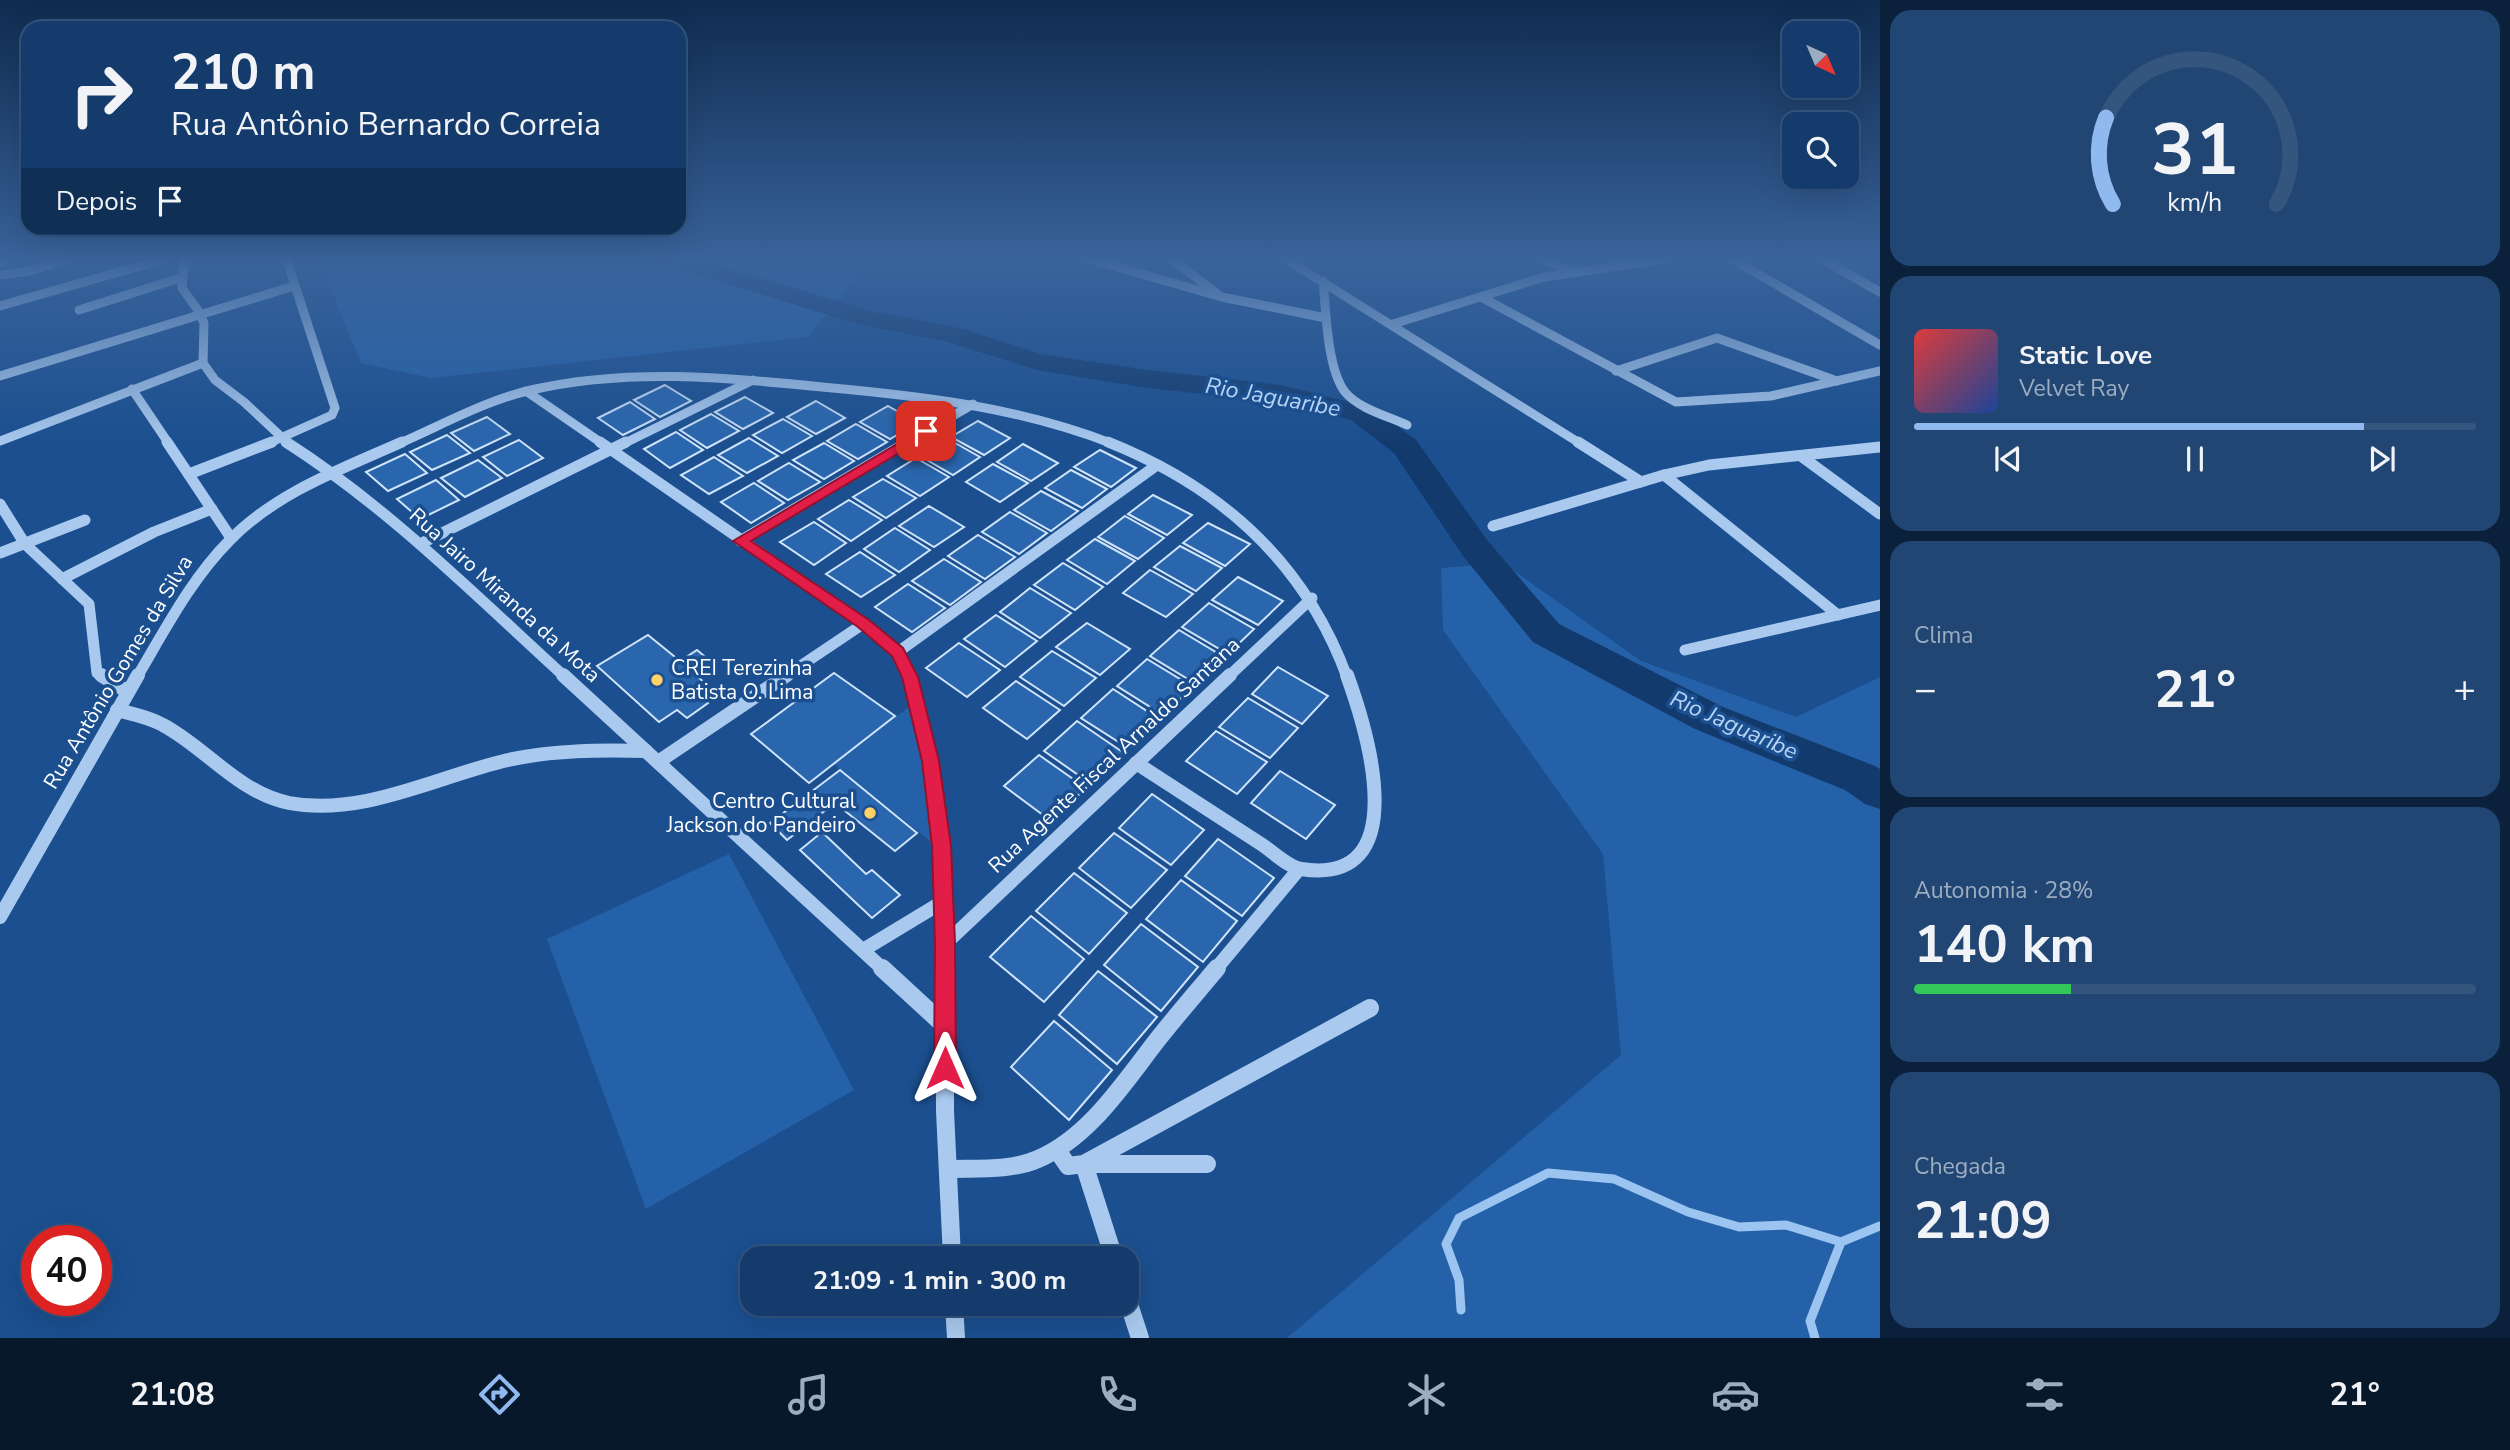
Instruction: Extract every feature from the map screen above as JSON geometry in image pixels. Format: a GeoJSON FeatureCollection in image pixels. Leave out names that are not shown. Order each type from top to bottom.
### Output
{"type":"FeatureCollection","features":[{"type":"Feature","properties":{"kind":"street"},"geometry":{"type":"LineString","coordinates":[[0,376],[186,320]]}},
{"type":"Feature","properties":{"kind":"street"},"geometry":{"type":"LineString","coordinates":[[0,441],[203,363],[206,335],[202,320]]}},
{"type":"Feature","properties":{"kind":"street"},"geometry":{"type":"LineString","coordinates":[[189,474],[281,439],[332,415],[335,408],[330,387],[306,320]]}},
{"type":"Feature","properties":{"kind":"street"},"geometry":{"type":"LineString","coordinates":[[1327,320],[1343,390],[1407,425]]}},
{"type":"Feature","properties":{"kind":"street"},"geometry":{"type":"LineString","coordinates":[[1387,320],[1641,482]]}},
{"type":"Feature","properties":{"kind":"street"},"geometry":{"type":"LineString","coordinates":[[1393,324],[1405,320]]}},
{"type":"Feature","properties":{"kind":"street"},"geometry":{"type":"LineString","coordinates":[[1524,320],[1659,395],[1684,403],[1772,396],[1880,371]]}},
{"type":"Feature","properties":{"kind":"street"},"geometry":{"type":"LineString","coordinates":[[1838,320],[1880,345]]}},
{"type":"Feature","properties":{"kind":"street"},"geometry":{"type":"LineString","coordinates":[[1616,371],[1717,338],[1837,381]]}},
{"type":"Feature","properties":{"kind":"street","name":"Rua Jairo Miranda da Mota"},"geometry":{"type":"LineString","coordinates":[[203,363],[215,380],[244,402],[281,439],[334,473],[420,544],[944,1025]]}},
{"type":"Feature","properties":{"kind":"street"},"geometry":{"type":"LineString","coordinates":[[526,391],[573,383],[650,376],[754,380],[973,404],[1050,422],[1113,444],[1157,465],[1210,497],[1253,531],[1290,567],[1312,598],[1350,677],[1362,716],[1376,809],[1373,834],[1362,858],[1347,867],[1312,872],[1299,869],[1136,763]]}},
{"type":"Feature","properties":{"kind":"street"},"geometry":{"type":"LineString","coordinates":[[420,544],[754,380]]}},
{"type":"Feature","properties":{"kind":"street"},"geometry":{"type":"LineString","coordinates":[[132,389],[231,538]]}},
{"type":"Feature","properties":{"kind":"street"},"geometry":{"type":"LineString","coordinates":[[526,391],[863,624],[898,652],[910,677],[920,710],[931,761],[942,846],[944,1025],[951,1246]]}},
{"type":"Feature","properties":{"kind":"street","name":"Rua Antônio Gomes da Silva"},"geometry":{"type":"LineString","coordinates":[[0,916],[173,617],[219,550],[231,538],[271,506],[334,473],[450,420],[526,391]]}},
{"type":"Feature","properties":{"kind":"street"},"geometry":{"type":"LineString","coordinates":[[740,541],[973,404]]}},
{"type":"Feature","properties":{"kind":"street"},"geometry":{"type":"LineString","coordinates":[[1493,526],[1664,475],[1709,465],[1880,447]]}},
{"type":"Feature","properties":{"kind":"street"},"geometry":{"type":"LineString","coordinates":[[1801,456],[1880,514]]}},
{"type":"Feature","properties":{"kind":"street"},"geometry":{"type":"LineString","coordinates":[[898,652],[1157,465]]}},
{"type":"Feature","properties":{"kind":"street"},"geometry":{"type":"LineString","coordinates":[[1664,475],[1838,615]]}},
{"type":"Feature","properties":{"kind":"street"},"geometry":{"type":"LineString","coordinates":[[0,504],[25,544],[89,604],[97,673],[128,692]]}},
{"type":"Feature","properties":{"kind":"street"},"geometry":{"type":"LineString","coordinates":[[62,579],[154,531],[212,509]]}},
{"type":"Feature","properties":{"kind":"street"},"geometry":{"type":"LineString","coordinates":[[0,553],[85,520]]}},
{"type":"Feature","properties":{"kind":"street","name":"Rua Agente Fiscal Arnaldo Santana"},"geometry":{"type":"LineString","coordinates":[[945,944],[1312,598]]}},
{"type":"Feature","properties":{"kind":"street"},"geometry":{"type":"LineString","coordinates":[[1685,650],[1880,605]]}},
{"type":"Feature","properties":{"kind":"street"},"geometry":{"type":"LineString","coordinates":[[658,762],[863,624]]}},
{"type":"Feature","properties":{"kind":"street"},"geometry":{"type":"LineString","coordinates":[[117,710],[166,727],[263,794],[286,802],[313,806],[376,796],[509,760],[589,751],[646,751]]}},
{"type":"Feature","properties":{"kind":"street"},"geometry":{"type":"LineString","coordinates":[[948,1169],[1025,1163],[1036,1161],[1057,1150],[1123,1082],[1299,869]]}},
{"type":"Feature","properties":{"kind":"street"},"geometry":{"type":"LineString","coordinates":[[863,950],[944,901]]}},
{"type":"Feature","properties":{"kind":"street"},"geometry":{"type":"LineString","coordinates":[[1084,1164],[1370,1008]]}},
{"type":"Feature","properties":{"kind":"street"},"geometry":{"type":"LineString","coordinates":[[1057,1150],[1068,1166],[1207,1164]]}},
{"type":"Feature","properties":{"kind":"street"},"geometry":{"type":"LineString","coordinates":[[1084,1164],[1110,1246]]}},
{"type":"Feature","properties":{"kind":"street"},"geometry":{"type":"LineString","coordinates":[[955,1316],[956,1338]]}},
{"type":"Feature","properties":{"kind":"street"},"geometry":{"type":"LineString","coordinates":[[1133,1316],[1140,1338]]}},
{"type":"Feature","properties":{"kind":"shaded area"},"geometry":{"type":"Polygon","coordinates":[[[344,320],[822,320],[808,337],[431,378],[361,363],[344,320]]]}},
{"type":"Feature","properties":{"kind":"shaded area"},"geometry":{"type":"Polygon","coordinates":[[[1503,563],[1641,661],[1796,717],[1880,677],[1880,1338],[1287,1338],[1621,1055],[1603,854],[1443,630],[1441,568],[1503,563]]]}},
{"type":"Feature","properties":{"kind":"shaded area"},"geometry":{"type":"Polygon","coordinates":[[[914,703],[936,846],[834,764],[914,703]]]}},
{"type":"Feature","properties":{"kind":"shaded area"},"geometry":{"type":"Polygon","coordinates":[[[729,854],[854,1090],[646,1209],[547,939],[729,854]]]}},
{"type":"Feature","properties":{"kind":"building"},"geometry":{"type":"Polygon","coordinates":[[[665,385],[691,401],[660,417],[634,400],[665,385]]]}},
{"type":"Feature","properties":{"kind":"building"},"geometry":{"type":"Polygon","coordinates":[[[745,397],[773,413],[743,429],[715,412],[745,397]]]}},
{"type":"Feature","properties":{"kind":"building"},"geometry":{"type":"Polygon","coordinates":[[[816,401],[845,418],[816,434],[787,417],[816,401]]]}},
{"type":"Feature","properties":{"kind":"building"},"geometry":{"type":"Polygon","coordinates":[[[630,402],[655,419],[623,435],[598,418],[630,402]]]}},
{"type":"Feature","properties":{"kind":"building"},"geometry":{"type":"Polygon","coordinates":[[[888,406],[918,423],[890,439],[860,422],[888,406]]]}},
{"type":"Feature","properties":{"kind":"building"},"geometry":{"type":"Polygon","coordinates":[[[711,414],[739,431],[707,448],[680,430],[711,414]]]}},
{"type":"Feature","properties":{"kind":"building"},"geometry":{"type":"Polygon","coordinates":[[[487,417],[510,434],[474,451],[451,433],[487,417]]]}},
{"type":"Feature","properties":{"kind":"building"},"geometry":{"type":"Polygon","coordinates":[[[783,419],[812,436],[782,453],[753,435],[783,419]]]}},
{"type":"Feature","properties":{"kind":"building"},"geometry":{"type":"Polygon","coordinates":[[[978,421],[1010,438],[984,455],[951,437],[978,421]]]}},
{"type":"Feature","properties":{"kind":"building"},"geometry":{"type":"Polygon","coordinates":[[[856,424],[887,442],[858,459],[827,441],[856,424]]]}},
{"type":"Feature","properties":{"kind":"building"},"geometry":{"type":"Polygon","coordinates":[[[676,432],[703,450],[670,468],[644,449],[676,432]]]}},
{"type":"Feature","properties":{"kind":"building"},"geometry":{"type":"Polygon","coordinates":[[[447,435],[470,453],[432,470],[410,452],[447,435]]]}},
{"type":"Feature","properties":{"kind":"building"},"geometry":{"type":"Polygon","coordinates":[[[749,438],[778,456],[747,473],[718,455],[749,438]]]}},
{"type":"Feature","properties":{"kind":"building"},"geometry":{"type":"Polygon","coordinates":[[[948,439],[980,457],[953,475],[920,456],[948,439]]]}},
{"type":"Feature","properties":{"kind":"building"},"geometry":{"type":"Polygon","coordinates":[[[519,440],[543,458],[507,476],[483,457],[519,440]]]}},
{"type":"Feature","properties":{"kind":"building"},"geometry":{"type":"Polygon","coordinates":[[[824,443],[854,461],[824,479],[793,460],[824,443]]]}},
{"type":"Feature","properties":{"kind":"building"},"geometry":{"type":"Polygon","coordinates":[[[1023,444],[1058,463],[1031,481],[997,462],[1023,444]]]}},
{"type":"Feature","properties":{"kind":"building"},"geometry":{"type":"Polygon","coordinates":[[[1100,450],[1136,468],[1111,487],[1074,467],[1100,450]]]}},
{"type":"Feature","properties":{"kind":"building"},"geometry":{"type":"Polygon","coordinates":[[[405,454],[427,473],[388,491],[366,472],[405,454]]]}},
{"type":"Feature","properties":{"kind":"building"},"geometry":{"type":"Polygon","coordinates":[[[714,457],[743,476],[709,494],[681,475],[714,457]]]}},
{"type":"Feature","properties":{"kind":"building"},"geometry":{"type":"Polygon","coordinates":[[[916,458],[949,477],[920,496],[887,476],[916,458]]]}},
{"type":"Feature","properties":{"kind":"building"},"geometry":{"type":"Polygon","coordinates":[[[478,460],[502,478],[465,497],[441,478],[478,460]]]}},
{"type":"Feature","properties":{"kind":"building"},"geometry":{"type":"Polygon","coordinates":[[[789,463],[820,482],[788,500],[758,481],[789,463]]]}},
{"type":"Feature","properties":{"kind":"building"},"geometry":{"type":"Polygon","coordinates":[[[993,464],[1028,483],[1000,502],[966,482],[993,464]]]}},
{"type":"Feature","properties":{"kind":"building"},"geometry":{"type":"Polygon","coordinates":[[[1071,470],[1107,489],[1082,508],[1045,488],[1071,470]]]}},
{"type":"Feature","properties":{"kind":"building"},"geometry":{"type":"Polygon","coordinates":[[[883,479],[916,498],[886,518],[853,497],[883,479]]]}},
{"type":"Feature","properties":{"kind":"building"},"geometry":{"type":"Polygon","coordinates":[[[436,480],[459,500],[420,519],[397,499],[436,480]]]}},
{"type":"Feature","properties":{"kind":"building"},"geometry":{"type":"Polygon","coordinates":[[[754,483],[784,503],[751,523],[721,502],[754,483]]]}},
{"type":"Feature","properties":{"kind":"building"},"geometry":{"type":"Polygon","coordinates":[[[1041,491],[1078,511],[1051,531],[1014,510],[1041,491]]]}},
{"type":"Feature","properties":{"kind":"building"},"geometry":{"type":"Polygon","coordinates":[[[1153,495],[1192,515],[1167,535],[1128,514],[1153,495]]]}},
{"type":"Feature","properties":{"kind":"building"},"geometry":{"type":"Polygon","coordinates":[[[849,500],[882,520],[851,541],[818,519],[849,500]]]}},
{"type":"Feature","properties":{"kind":"building"},"geometry":{"type":"Polygon","coordinates":[[[929,506],[964,527],[934,547],[899,526],[929,506]]]}},
{"type":"Feature","properties":{"kind":"building"},"geometry":{"type":"Polygon","coordinates":[[[1010,512],[1047,533],[1019,554],[982,532],[1010,512]]]}},
{"type":"Feature","properties":{"kind":"building"},"geometry":{"type":"Polygon","coordinates":[[[1125,516],[1164,538],[1138,559],[1098,537],[1125,516]]]}},
{"type":"Feature","properties":{"kind":"building"},"geometry":{"type":"Polygon","coordinates":[[[814,522],[846,543],[814,565],[780,542],[814,522]]]}},
{"type":"Feature","properties":{"kind":"building"},"geometry":{"type":"Polygon","coordinates":[[[1208,523],[1250,544],[1225,566],[1183,543],[1208,523]]]}},
{"type":"Feature","properties":{"kind":"building"},"geometry":{"type":"Polygon","coordinates":[[[895,528],[930,550],[899,572],[864,549],[895,528]]]}},
{"type":"Feature","properties":{"kind":"building"},"geometry":{"type":"Polygon","coordinates":[[[978,535],[1015,557],[985,579],[948,556],[978,535]]]}},
{"type":"Feature","properties":{"kind":"building"},"geometry":{"type":"Polygon","coordinates":[[[1095,539],[1135,561],[1107,584],[1067,560],[1095,539]]]}},
{"type":"Feature","properties":{"kind":"building"},"geometry":{"type":"Polygon","coordinates":[[[1180,546],[1222,568],[1196,591],[1154,567],[1180,546]]]}},
{"type":"Feature","properties":{"kind":"building"},"geometry":{"type":"Polygon","coordinates":[[[860,552],[895,575],[861,597],[826,574],[860,552]]]}},
{"type":"Feature","properties":{"kind":"building"},"geometry":{"type":"Polygon","coordinates":[[[944,559],[981,582],[950,605],[912,581],[944,559]]]}},
{"type":"Feature","properties":{"kind":"building"},"geometry":{"type":"Polygon","coordinates":[[[1063,563],[1103,587],[1075,610],[1034,585],[1063,563]]]}},
{"type":"Feature","properties":{"kind":"building"},"geometry":{"type":"Polygon","coordinates":[[[1150,570],[1193,594],[1166,617],[1123,593],[1150,570]]]}},
{"type":"Feature","properties":{"kind":"building"},"geometry":{"type":"Polygon","coordinates":[[[1238,577],[1283,601],[1258,625],[1212,600],[1238,577]]]}},
{"type":"Feature","properties":{"kind":"building"},"geometry":{"type":"Polygon","coordinates":[[[908,584],[945,608],[912,632],[875,607],[908,584]]]}},
{"type":"Feature","properties":{"kind":"building"},"geometry":{"type":"Polygon","coordinates":[[[1030,588],[1071,613],[1040,638],[1000,612],[1030,588]]]}},
{"type":"Feature","properties":{"kind":"building"},"geometry":{"type":"Polygon","coordinates":[[[1209,603],[1254,629],[1228,654],[1182,627],[1209,603]]]}},
{"type":"Feature","properties":{"kind":"building"},"geometry":{"type":"Polygon","coordinates":[[[996,615],[1037,641],[1005,667],[964,639],[996,615]]]}},
{"type":"Feature","properties":{"kind":"building"},"geometry":{"type":"Polygon","coordinates":[[[1087,623],[1130,649],[1100,675],[1056,647],[1087,623]]]}},
{"type":"Feature","properties":{"kind":"building"},"geometry":{"type":"Polygon","coordinates":[[[1179,630],[1224,657],[1196,684],[1150,656],[1179,630]]]}},
{"type":"Feature","properties":{"kind":"building","name":"CREI Terezinha Batista O. Lima"},"geometry":{"type":"Polygon","coordinates":[[[648,635],[680,661],[697,650],[715,665],[697,676],[706,684],[696,690],[708,703],[687,718],[677,710],[659,722],[597,666],[648,635]]]}},
{"type":"Feature","properties":{"kind":"building"},"geometry":{"type":"Polygon","coordinates":[[[959,643],[1000,670],[967,697],[926,668],[959,643]]]}},
{"type":"Feature","properties":{"kind":"building"},"geometry":{"type":"Polygon","coordinates":[[[1052,651],[1096,678],[1064,706],[1020,677],[1052,651]]]}},
{"type":"Feature","properties":{"kind":"building"},"geometry":{"type":"Polygon","coordinates":[[[1147,659],[1193,687],[1163,715],[1117,686],[1147,659]]]}},
{"type":"Feature","properties":{"kind":"building"},"geometry":{"type":"Polygon","coordinates":[[[1278,667],[1328,696],[1302,724],[1252,694],[1278,667]]]}},
{"type":"Feature","properties":{"kind":"building"},"geometry":{"type":"Polygon","coordinates":[[[834,673],[895,716],[809,783],[751,734],[834,673]]]}},
{"type":"Feature","properties":{"kind":"building"},"geometry":{"type":"Polygon","coordinates":[[[1016,681],[1060,710],[1027,739],[983,708],[1016,681]]]}},
{"type":"Feature","properties":{"kind":"building"},"geometry":{"type":"Polygon","coordinates":[[[1113,689],[1159,719],[1128,748],[1081,718],[1113,689]]]}},
{"type":"Feature","properties":{"kind":"building"},"geometry":{"type":"Polygon","coordinates":[[[1248,698],[1298,728],[1270,758],[1219,727],[1248,698]]]}},
{"type":"Feature","properties":{"kind":"building"},"geometry":{"type":"Polygon","coordinates":[[[1077,721],[1124,753],[1091,784],[1044,751],[1077,721]]]}},
{"type":"Feature","properties":{"kind":"building"},"geometry":{"type":"Polygon","coordinates":[[[1216,731],[1267,762],[1237,794],[1186,761],[1216,731]]]}},
{"type":"Feature","properties":{"kind":"building"},"geometry":{"type":"Polygon","coordinates":[[[1039,755],[1086,788],[1051,821],[1004,786],[1039,755]]]}},
{"type":"Feature","properties":{"kind":"building","name":"Centro Cultural Jackson do Pandeiro"},"geometry":{"type":"Polygon","coordinates":[[[840,770],[917,833],[895,851],[835,803],[787,840],[770,823],[840,770]]]}},
{"type":"Feature","properties":{"kind":"building"},"geometry":{"type":"Polygon","coordinates":[[[1280,771],[1335,805],[1306,839],[1251,803],[1280,771]]]}},
{"type":"Feature","properties":{"kind":"building"},"geometry":{"type":"Polygon","coordinates":[[[1152,794],[1204,830],[1171,865],[1119,828],[1152,794]]]}},
{"type":"Feature","properties":{"kind":"building"},"geometry":{"type":"Polygon","coordinates":[[[822,832],[866,874],[872,870],[900,895],[872,918],[800,850],[822,832]]]}},
{"type":"Feature","properties":{"kind":"building"},"geometry":{"type":"Polygon","coordinates":[[[1114,833],[1167,870],[1131,908],[1079,868],[1114,833]]]}},
{"type":"Feature","properties":{"kind":"building"},"geometry":{"type":"Polygon","coordinates":[[[1218,839],[1274,878],[1242,916],[1185,876],[1218,839]]]}},
{"type":"Feature","properties":{"kind":"building"},"geometry":{"type":"Polygon","coordinates":[[[1074,873],[1127,913],[1089,954],[1036,911],[1074,873]]]}},
{"type":"Feature","properties":{"kind":"building"},"geometry":{"type":"Polygon","coordinates":[[[1181,880],[1237,921],[1203,962],[1146,919],[1181,880]]]}},
{"type":"Feature","properties":{"kind":"building"},"geometry":{"type":"Polygon","coordinates":[[[1031,916],[1084,959],[1044,1002],[990,957],[1031,916]]]}},
{"type":"Feature","properties":{"kind":"building"},"geometry":{"type":"Polygon","coordinates":[[[1141,924],[1198,967],[1161,1011],[1104,965],[1141,924]]]}},
{"type":"Feature","properties":{"kind":"building"},"geometry":{"type":"Polygon","coordinates":[[[1098,971],[1157,1017],[1117,1064],[1059,1015],[1098,971]]]}},
{"type":"Feature","properties":{"kind":"building"},"geometry":{"type":"Polygon","coordinates":[[[1054,1021],[1112,1070],[1069,1120],[1011,1067],[1054,1021]]]}},
{"type":"Feature","properties":{"kind":"waterway","name":"Rio Jaguaribe"},"geometry":{"type":"LineString","coordinates":[[879,320],[954,335],[1037,362],[1141,378],[1281,394],[1362,414],[1405,447],[1475,548],[1546,633],[1709,718],[1860,778],[1880,792]]}},
{"type":"Feature","properties":{"kind":"waterway"},"geometry":{"type":"LineString","coordinates":[[1461,1310],[1459,1280],[1446,1244],[1459,1218],[1548,1173],[1614,1179],[1688,1212],[1739,1227],[1786,1225],[1841,1242]]}},
{"type":"Feature","properties":{"kind":"waterway"},"geometry":{"type":"LineString","coordinates":[[1841,1242],[1880,1226]]}},
{"type":"Feature","properties":{"kind":"waterway"},"geometry":{"type":"LineString","coordinates":[[1815,1338],[1810,1321],[1841,1242]]}},
{"type":"Feature","properties":{"kind":"place","name":"CREI Terezinha Batista O. Lima"},"geometry":{"type":"Point","coordinates":[657,680]}},
{"type":"Feature","properties":{"kind":"place","name":"Centro Cultural Jackson do Pandeiro"},"geometry":{"type":"Point","coordinates":[870,813]}},
{"type":"Feature","properties":{"kind":"route"},"geometry":{"type":"LineString","coordinates":[[926,431],[740,541],[863,624],[898,652],[910,677],[931,761],[942,846],[945,1068]]}}]}
